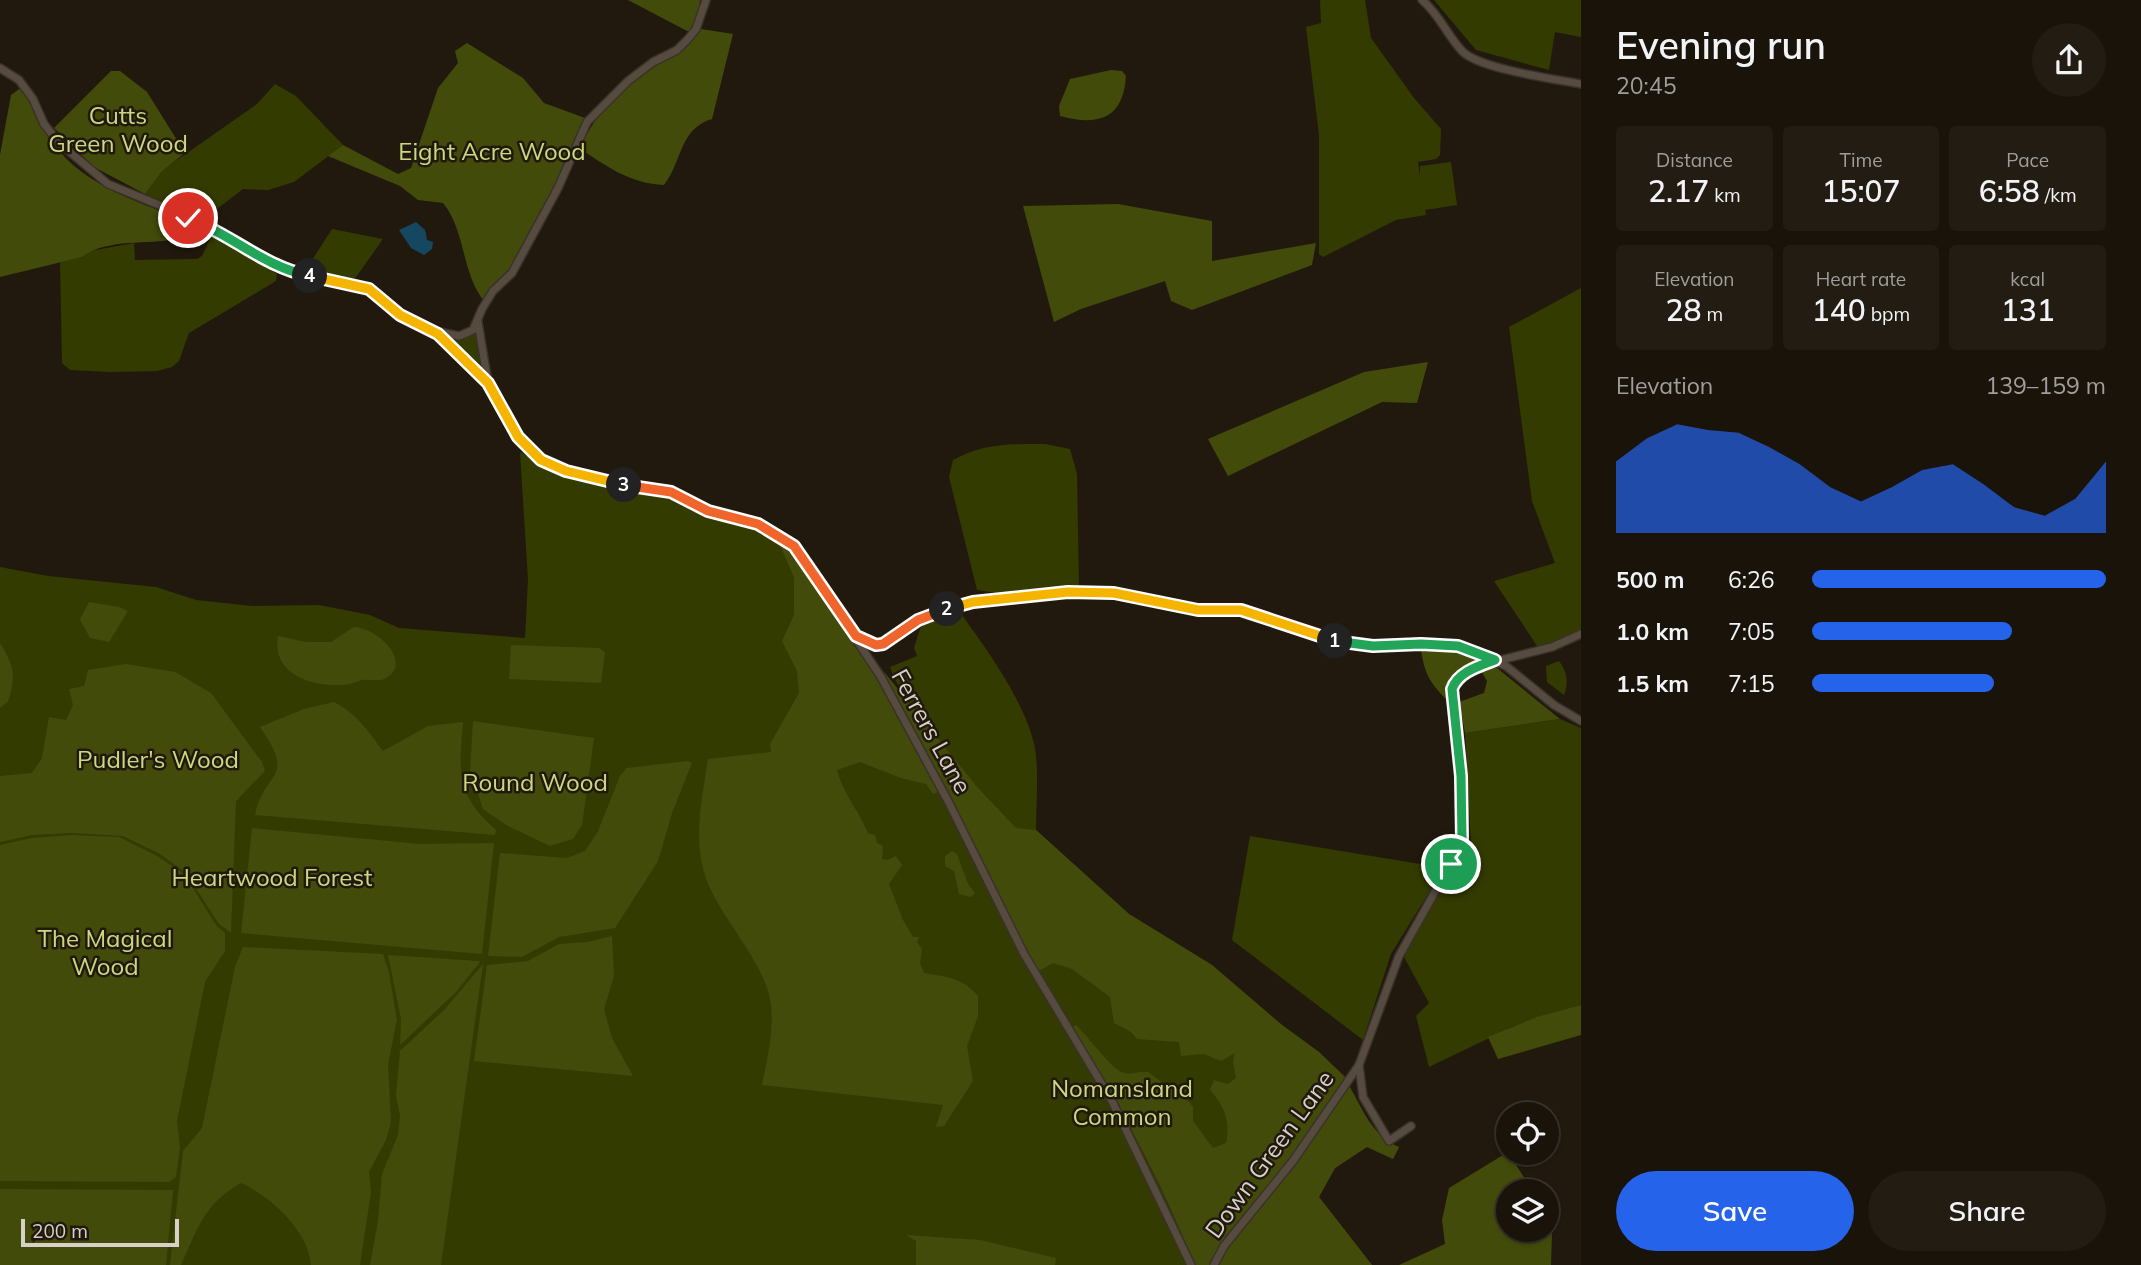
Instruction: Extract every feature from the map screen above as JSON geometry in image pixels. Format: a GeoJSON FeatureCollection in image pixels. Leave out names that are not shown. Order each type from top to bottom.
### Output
{"type":"FeatureCollection","features":[{"type":"Feature","properties":{"kind":"street"},"geometry":{"type":"LineString","coordinates":[[0,68],[19,80],[33,99],[44,124],[59,143],[108,184],[210,226],[286,271],[369,289],[400,315],[438,334],[464,335],[473,330],[493,291],[512,272],[558,188],[587,122],[628,81],[653,62],[677,50],[688,39],[696,29],[706,0]]}},
{"type":"Feature","properties":{"kind":"street"},"geometry":{"type":"LineString","coordinates":[[1422,0],[1432,8],[1464,53],[1488,64],[1581,84]]}},
{"type":"Feature","properties":{"kind":"street","name":"Ferrers Lane"},"geometry":{"type":"LineString","coordinates":[[478,322],[488,383]]}},
{"type":"Feature","properties":{"kind":"street","name":"Ferrers Lane"},"geometry":{"type":"LineString","coordinates":[[438,334],[488,383],[518,437],[541,460],[566,471],[615,484],[671,492],[708,511],[741,519],[781,536],[794,546],[881,677],[948,801],[1024,954],[1112,1101],[1191,1265]]}},
{"type":"Feature","properties":{"kind":"street"},"geometry":{"type":"LineString","coordinates":[[856,636],[876,645],[883,644],[918,620],[973,602],[1068,592],[1114,593],[1198,610],[1241,610],[1294,629],[1354,645],[1458,646],[1495,660],[1554,705],[1581,721]]}},
{"type":"Feature","properties":{"kind":"street","name":"Down Green Lane"},"geometry":{"type":"LineString","coordinates":[[1214,1265],[1224,1245],[1293,1161],[1359,1065],[1399,956],[1451,864],[1462,839],[1460,752],[1451,697],[1454,683],[1477,666],[1552,646],[1581,634]]}},
{"type":"Feature","properties":{"kind":"street"},"geometry":{"type":"LineString","coordinates":[[1359,1065],[1368,1110],[1389,1141],[1410,1126]]}},
{"type":"Feature","properties":{"kind":"street"},"geometry":{"type":"LineString","coordinates":[[1346,1082],[1362,1090]]}},
{"type":"Feature","properties":{"kind":"green space"},"geometry":{"type":"Polygon","coordinates":[[[628,0],[700,0],[698,15],[689,32],[628,0]]]}},
{"type":"Feature","properties":{"kind":"green space"},"geometry":{"type":"Polygon","coordinates":[[[1320,0],[1365,0],[1371,38],[1414,98],[1441,129],[1440,155],[1436,159],[1418,162],[1420,176],[1420,166],[1451,162],[1457,205],[1425,210],[1426,215],[1396,220],[1323,257],[1319,254],[1319,135],[1306,27],[1321,23],[1320,0]]]}},
{"type":"Feature","properties":{"kind":"green space"},"geometry":{"type":"Polygon","coordinates":[[[1434,0],[1581,0],[1581,37],[1555,32],[1549,70],[1476,50],[1434,0]]]}},
{"type":"Feature","properties":{"kind":"green space"},"geometry":{"type":"Polygon","coordinates":[[[701,29],[733,34],[712,119],[693,130],[687,138],[664,185],[630,178],[579,148],[600,114],[620,91],[684,46],[701,29]]]}},
{"type":"Feature","properties":{"kind":"green space","name":"Eight Acre Wood"},"geometry":{"type":"Polygon","coordinates":[[[467,43],[523,78],[544,103],[585,118],[566,166],[529,238],[484,301],[471,277],[456,226],[443,203],[418,200],[400,186],[328,156],[343,145],[398,174],[411,168],[438,88],[458,63],[455,51],[467,43]]]}},
{"type":"Feature","properties":{"kind":"green space"},"geometry":{"type":"Polygon","coordinates":[[[1111,70],[1122,71],[1126,76],[1124,91],[1114,111],[1106,116],[1086,120],[1060,116],[1059,106],[1070,79],[1111,70]]]}},
{"type":"Feature","properties":{"kind":"green space","name":"Cutts Green Wood"},"geometry":{"type":"Polygon","coordinates":[[[111,71],[120,71],[147,92],[185,153],[161,172],[145,194],[94,167],[54,128],[111,71]]]}},
{"type":"Feature","properties":{"kind":"green space"},"geometry":{"type":"Polygon","coordinates":[[[275,84],[296,96],[343,145],[294,182],[268,190],[243,189],[204,219],[174,210],[145,194],[160,172],[257,104],[275,84]]]}},
{"type":"Feature","properties":{"kind":"green space","name":"Cutts Green Wood"},"geometry":{"type":"Polygon","coordinates":[[[22,87],[48,137],[74,166],[90,178],[126,197],[202,227],[179,238],[103,247],[82,257],[0,277],[0,155],[11,95],[22,87]]]}},
{"type":"Feature","properties":{"kind":"green space"},"geometry":{"type":"Polygon","coordinates":[[[1118,204],[1212,221],[1212,261],[1316,243],[1312,265],[1192,310],[1171,301],[1165,281],[1081,309],[1054,322],[1023,206],[1118,204]]]}},
{"type":"Feature","properties":{"kind":"green space"},"geometry":{"type":"Polygon","coordinates":[[[332,229],[383,239],[354,280],[305,271],[332,229]]]}},
{"type":"Feature","properties":{"kind":"green space"},"geometry":{"type":"Polygon","coordinates":[[[213,232],[277,274],[276,281],[189,333],[179,361],[172,367],[157,371],[110,372],[70,370],[62,363],[60,262],[82,257],[90,251],[134,243],[135,260],[197,259],[202,256],[213,232]]]}},
{"type":"Feature","properties":{"kind":"green space"},"geometry":{"type":"Polygon","coordinates":[[[1581,288],[1581,632],[1552,644],[1537,646],[1494,581],[1555,563],[1532,501],[1509,327],[1581,288]]]}},
{"type":"Feature","properties":{"kind":"green space"},"geometry":{"type":"Polygon","coordinates":[[[477,330],[485,377],[446,338],[464,338],[477,330]]]}},
{"type":"Feature","properties":{"kind":"green space"},"geometry":{"type":"Polygon","coordinates":[[[1428,362],[1417,403],[1382,402],[1228,476],[1208,439],[1364,372],[1428,362]]]}},
{"type":"Feature","properties":{"kind":"green space"},"geometry":{"type":"Polygon","coordinates":[[[1045,444],[1070,449],[1077,474],[1079,587],[997,593],[977,590],[949,477],[953,460],[987,447],[1045,444]]]}},
{"type":"Feature","properties":{"kind":"green space"},"geometry":{"type":"Polygon","coordinates":[[[520,452],[559,473],[600,484],[670,496],[710,516],[764,530],[779,543],[794,547],[841,619],[911,705],[890,667],[917,656],[914,648],[921,626],[959,611],[1004,676],[1030,731],[1037,768],[1036,830],[1129,914],[1212,965],[1282,1025],[1319,1052],[1345,1077],[1370,1125],[1388,1143],[1399,1147],[1393,1159],[1367,1147],[1335,1168],[1319,1197],[1372,1265],[0,1265],[0,567],[48,576],[156,587],[196,600],[252,606],[319,605],[370,615],[399,628],[525,638],[528,579],[520,452]]]}},
{"type":"Feature","properties":{"kind":"green space"},"geometry":{"type":"Polygon","coordinates":[[[779,543],[794,547],[874,672],[938,792],[933,794],[926,784],[901,778],[860,762],[837,770],[868,833],[875,835],[877,843],[883,846],[882,859],[888,860],[896,856],[902,865],[889,884],[903,920],[913,937],[919,937],[917,942],[922,949],[920,963],[924,973],[960,981],[978,996],[978,1016],[967,1046],[973,1081],[944,1126],[936,1127],[943,1105],[762,1085],[772,1025],[768,990],[753,958],[707,881],[702,866],[699,836],[708,759],[771,752],[770,744],[799,693],[797,671],[782,641],[794,615],[794,577],[779,543]]]}},
{"type":"Feature","properties":{"kind":"green space"},"geometry":{"type":"Polygon","coordinates":[[[89,602],[128,611],[109,642],[90,638],[80,619],[89,602]]]}},
{"type":"Feature","properties":{"kind":"green space"},"geometry":{"type":"Polygon","coordinates":[[[354,627],[374,634],[390,648],[396,665],[393,673],[384,679],[363,680],[346,685],[319,684],[296,676],[281,660],[278,636],[306,642],[331,642],[354,627]]]}},
{"type":"Feature","properties":{"kind":"green space"},"geometry":{"type":"Polygon","coordinates":[[[0,643],[11,664],[13,677],[8,701],[0,708],[0,643]]]}},
{"type":"Feature","properties":{"kind":"green space"},"geometry":{"type":"Polygon","coordinates":[[[511,645],[599,648],[605,652],[601,683],[509,679],[511,645]]]}},
{"type":"Feature","properties":{"kind":"green space"},"geometry":{"type":"Polygon","coordinates":[[[1421,649],[1452,649],[1483,660],[1454,680],[1447,700],[1429,677],[1421,649]]]}},
{"type":"Feature","properties":{"kind":"green space"},"geometry":{"type":"Polygon","coordinates":[[[1559,661],[1566,677],[1564,695],[1547,682],[1546,666],[1559,661]]]}},
{"type":"Feature","properties":{"kind":"green space","name":"Pudler's Wood"},"geometry":{"type":"Polygon","coordinates":[[[126,664],[175,672],[211,693],[262,762],[265,771],[236,801],[231,933],[219,924],[185,872],[160,854],[123,836],[72,833],[32,835],[0,842],[0,776],[32,773],[42,758],[49,717],[66,720],[73,705],[69,689],[84,686],[88,670],[126,664]]]}},
{"type":"Feature","properties":{"kind":"green space"},"geometry":{"type":"Polygon","coordinates":[[[1492,664],[1560,719],[1465,733],[1459,702],[1484,693],[1487,681],[1479,667],[1492,664]]]}},
{"type":"Feature","properties":{"kind":"green space","name":"Nomansland Common"},"geometry":{"type":"Polygon","coordinates":[[[884,672],[978,788],[1016,828],[1036,830],[1129,914],[1212,965],[1282,1025],[1319,1052],[1345,1077],[1284,1170],[1226,1238],[1212,1265],[1194,1265],[1139,1144],[1071,1028],[1076,1025],[1120,1071],[1148,1072],[1189,1102],[1193,1107],[1193,1121],[1213,1148],[1226,1143],[1228,1128],[1223,1108],[1210,1090],[1214,1080],[1228,1084],[1236,1078],[1233,1062],[1235,1053],[1221,1061],[1204,1054],[1181,1056],[1179,1042],[1137,1039],[1131,1032],[1114,1023],[1110,997],[1072,969],[1053,963],[1037,972],[990,885],[966,828],[884,672]]]}},
{"type":"Feature","properties":{"kind":"green space"},"geometry":{"type":"Polygon","coordinates":[[[334,702],[356,718],[383,751],[428,726],[463,722],[461,769],[466,793],[473,805],[496,830],[495,835],[255,815],[264,790],[275,775],[277,767],[271,744],[260,727],[304,709],[334,702]]]}},
{"type":"Feature","properties":{"kind":"green space"},"geometry":{"type":"Polygon","coordinates":[[[1560,719],[1581,728],[1581,1005],[1512,1027],[1429,1067],[1416,1016],[1429,1003],[1404,957],[1416,931],[1471,844],[1465,733],[1560,719]]]}},
{"type":"Feature","properties":{"kind":"green space","name":"Round Wood"},"geometry":{"type":"Polygon","coordinates":[[[473,721],[594,738],[582,825],[573,839],[550,846],[506,825],[483,809],[470,771],[473,721]]]}},
{"type":"Feature","properties":{"kind":"green space"},"geometry":{"type":"Polygon","coordinates":[[[688,761],[692,763],[672,813],[658,861],[615,928],[559,937],[522,957],[488,956],[500,853],[567,858],[585,851],[598,831],[620,776],[627,768],[688,761]]]}},
{"type":"Feature","properties":{"kind":"green space","name":"Heartwood Forest"},"geometry":{"type":"Polygon","coordinates":[[[252,828],[420,844],[494,843],[482,954],[241,933],[252,828]]]}},
{"type":"Feature","properties":{"kind":"green space","name":"The Magical Wood"},"geometry":{"type":"Polygon","coordinates":[[[72,835],[119,837],[157,856],[184,874],[216,925],[225,933],[225,951],[205,982],[177,1121],[180,1148],[176,1177],[169,1182],[0,1181],[0,845],[32,838],[72,835]]]}},
{"type":"Feature","properties":{"kind":"green space"},"geometry":{"type":"Polygon","coordinates":[[[1250,836],[1444,868],[1391,954],[1363,1040],[1232,940],[1250,836]]]}},
{"type":"Feature","properties":{"kind":"green space"},"geometry":{"type":"Polygon","coordinates":[[[952,851],[957,854],[968,884],[975,893],[971,897],[959,894],[954,871],[945,866],[945,856],[952,851]]]}},
{"type":"Feature","properties":{"kind":"green space"},"geometry":{"type":"Polygon","coordinates":[[[612,936],[614,976],[604,1009],[612,1038],[633,1076],[474,1061],[487,965],[528,961],[559,944],[588,942],[612,936]]]}},
{"type":"Feature","properties":{"kind":"green space"},"geometry":{"type":"Polygon","coordinates":[[[243,947],[383,954],[389,972],[397,1020],[388,1064],[391,1122],[386,1140],[369,1172],[371,1192],[360,1265],[311,1265],[303,1240],[286,1216],[264,1197],[241,1183],[210,1208],[181,1265],[170,1265],[183,1151],[202,1128],[235,967],[243,947]]]}},
{"type":"Feature","properties":{"kind":"green space"},"geometry":{"type":"Polygon","coordinates":[[[388,955],[480,962],[456,992],[400,1045],[401,1019],[388,955]]]}},
{"type":"Feature","properties":{"kind":"green space"},"geometry":{"type":"Polygon","coordinates":[[[483,964],[441,1265],[370,1265],[378,1221],[382,1174],[398,1135],[400,1116],[396,1096],[400,1051],[445,1009],[483,964]]]}},
{"type":"Feature","properties":{"kind":"green space"},"geometry":{"type":"Polygon","coordinates":[[[1581,1005],[1581,1035],[1498,1059],[1488,1037],[1537,1017],[1581,1005]]]}},
{"type":"Feature","properties":{"kind":"green space"},"geometry":{"type":"Polygon","coordinates":[[[1348,1084],[1375,1129],[1399,1147],[1393,1159],[1367,1147],[1335,1168],[1319,1197],[1372,1265],[1216,1265],[1223,1251],[1348,1084]]]}},
{"type":"Feature","properties":{"kind":"green space"},"geometry":{"type":"Polygon","coordinates":[[[1496,1159],[1496,1165],[1516,1165],[1525,1179],[1496,1179],[1496,1242],[1552,1242],[1551,1265],[1399,1265],[1445,1244],[1442,1220],[1449,1188],[1496,1159]]]}},
{"type":"Feature","properties":{"kind":"green space"},"geometry":{"type":"Polygon","coordinates":[[[0,1189],[173,1190],[166,1265],[0,1265],[0,1189]]]}},
{"type":"Feature","properties":{"kind":"green space"},"geometry":{"type":"Polygon","coordinates":[[[906,1235],[980,1240],[1056,1258],[1055,1265],[916,1265],[916,1241],[906,1235]]]}},
{"type":"Feature","properties":{"kind":"water"},"geometry":{"type":"Polygon","coordinates":[[[416,222],[425,230],[427,240],[433,242],[432,249],[424,255],[411,248],[399,230],[416,222]]]}},
{"type":"Feature","properties":{"kind":"route"},"geometry":{"type":"LineString","coordinates":[[188,218],[210,226],[286,271],[369,289],[400,315],[438,334],[488,383],[524,445],[552,466],[615,484],[671,492],[708,511],[758,524],[773,531],[794,546],[856,636],[876,645],[883,644],[918,620],[973,602],[1068,592],[1114,593],[1198,610],[1241,610],[1294,629],[1354,645],[1458,646],[1495,660],[1464,674],[1454,683],[1452,689],[1460,752],[1462,839],[1451,864]]}}]}
